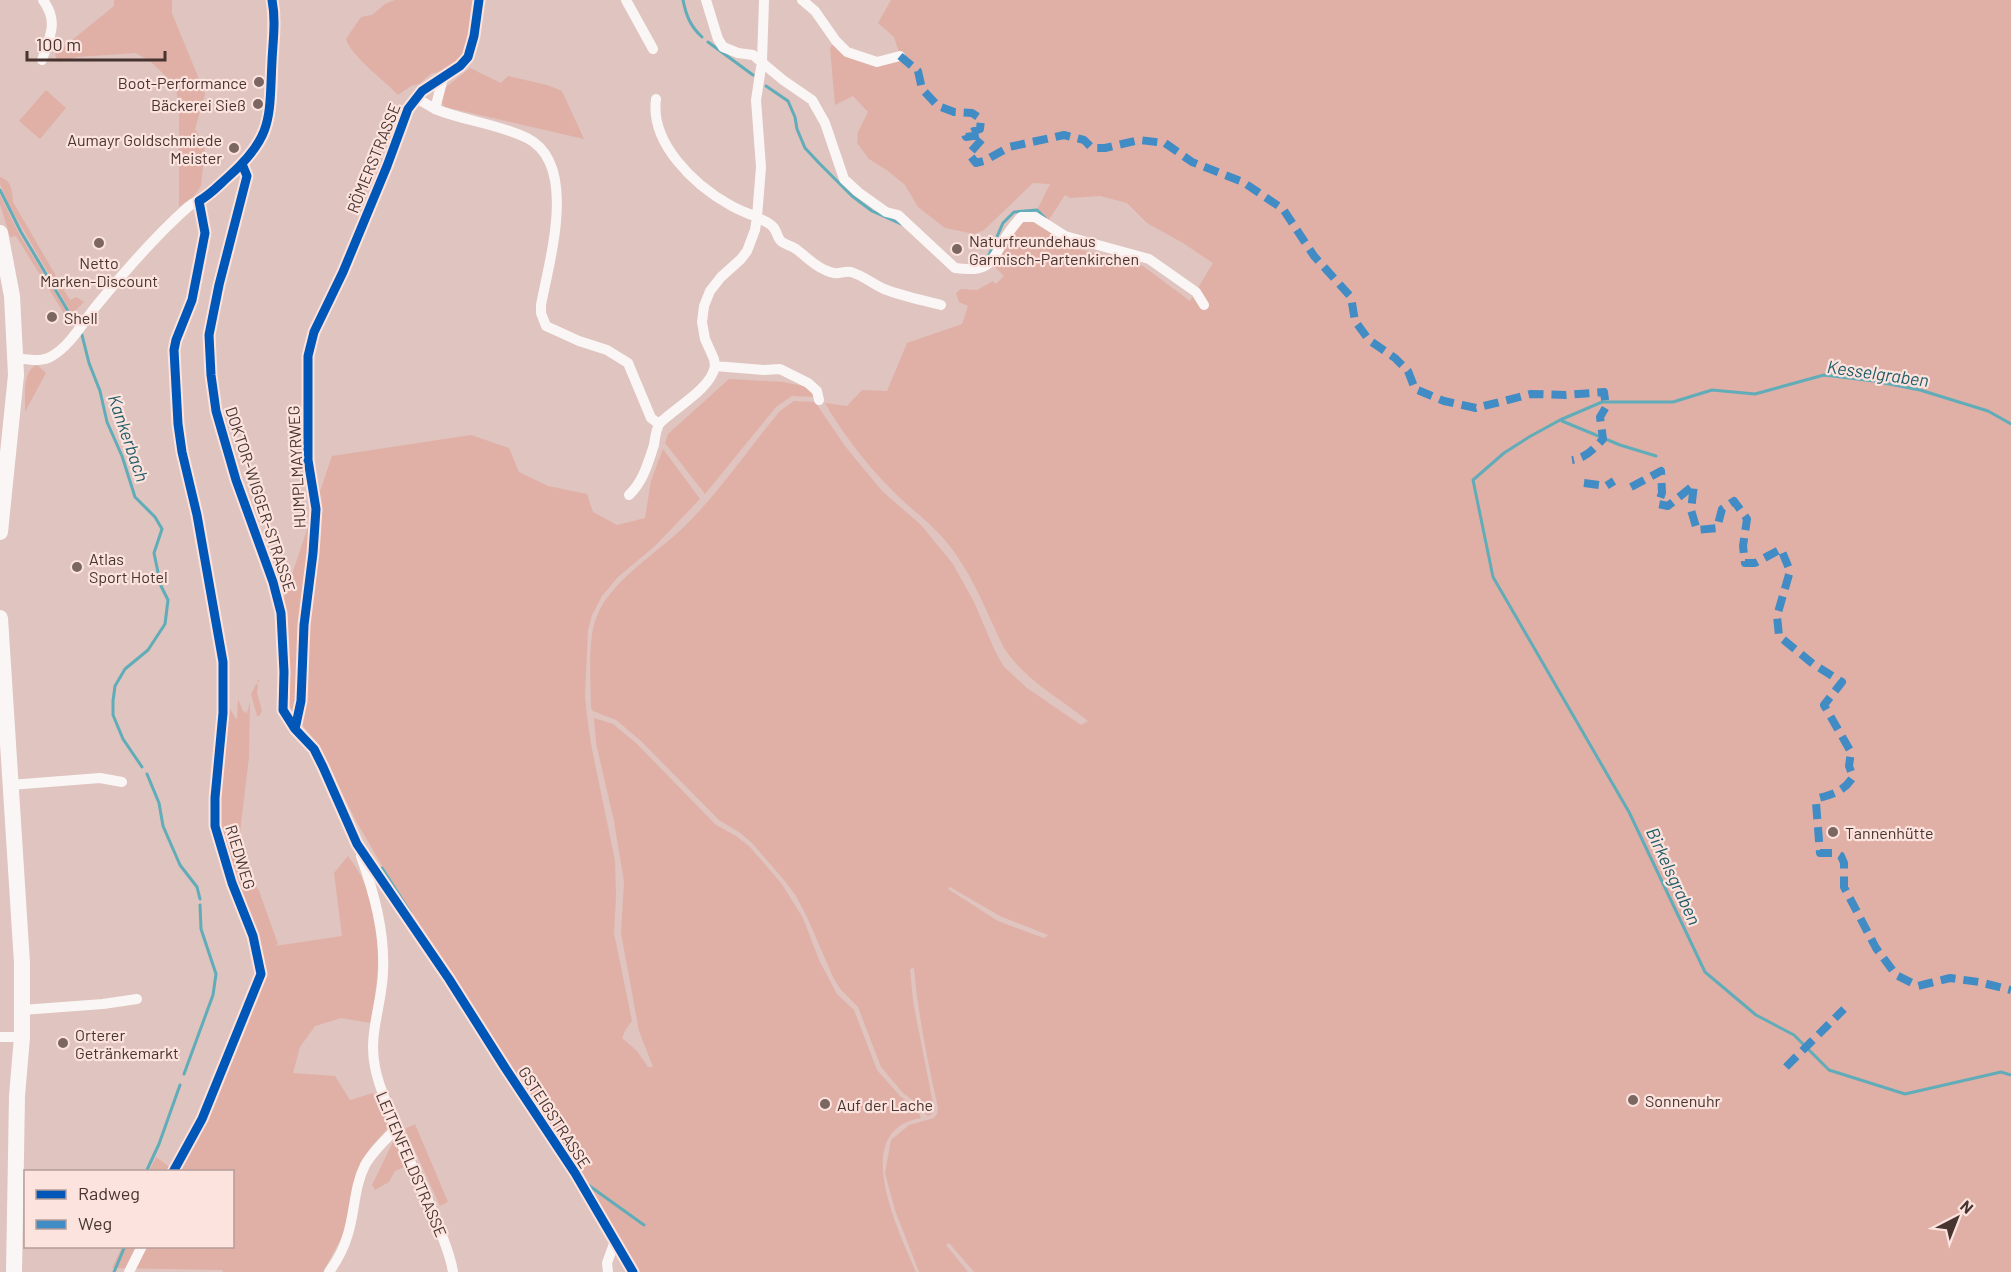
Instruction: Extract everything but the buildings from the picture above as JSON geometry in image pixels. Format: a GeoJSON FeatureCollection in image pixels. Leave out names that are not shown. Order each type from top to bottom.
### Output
{"type":"FeatureCollection","features":[{"type":"Feature","properties":{"kind":"main road"},"geometry":{"type":"LineString","coordinates":[[0,233],[12,296],[16,358],[16,380],[4,450],[0,532]]}},
{"type":"Feature","properties":{"kind":"main road"},"geometry":{"type":"LineString","coordinates":[[0,618],[3,727],[10,785],[22,963],[22,1037],[17,1096],[14,1272]]}},
{"type":"Feature","properties":{"kind":"street"},"geometry":{"type":"LineString","coordinates":[[42,60],[53,25],[50,10],[43,0]]}},
{"type":"Feature","properties":{"kind":"street"},"geometry":{"type":"LineString","coordinates":[[16,358],[32,360],[53,356],[73,336],[116,282],[154,241],[190,206],[210,195],[242,164],[261,141],[271,107],[274,17],[272,0]]}},
{"type":"Feature","properties":{"kind":"street","name":"RÖMERSTRASSE"},"geometry":{"type":"LineString","coordinates":[[322,313],[343,272],[387,166],[404,116],[422,91],[460,66],[468,57],[474,36],[479,0]]}},
{"type":"Feature","properties":{"kind":"street"},"geometry":{"type":"LineString","coordinates":[[626,0],[653,49]]}},
{"type":"Feature","properties":{"kind":"street"},"geometry":{"type":"LineString","coordinates":[[706,0],[715,31],[723,47],[738,53],[753,55],[812,100],[825,123],[844,179],[886,212],[898,215],[955,268],[967,270],[987,266],[1021,217],[1035,217],[1065,236],[1149,259],[1196,292],[1204,305]]}},
{"type":"Feature","properties":{"kind":"street"},"geometry":{"type":"LineString","coordinates":[[629,495],[638,487],[648,462],[658,424],[676,412],[713,374],[714,359],[705,339],[702,322],[704,306],[710,291],[747,251],[755,230],[761,167],[756,100],[762,61],[764,0]]}},
{"type":"Feature","properties":{"kind":"street"},"geometry":{"type":"LineString","coordinates":[[802,0],[815,12],[847,52],[877,62],[900,56]]}},
{"type":"Feature","properties":{"kind":"street"},"geometry":{"type":"LineString","coordinates":[[435,109],[443,78]]}},
{"type":"Feature","properties":{"kind":"street"},"geometry":{"type":"LineString","coordinates":[[416,98],[435,109],[528,138],[544,150],[557,189],[553,250],[541,305],[546,326],[579,341],[608,350],[628,363],[651,418],[658,424]]}},
{"type":"Feature","properties":{"kind":"street"},"geometry":{"type":"LineString","coordinates":[[656,99],[654,112],[665,141],[686,172],[710,194],[745,214],[757,217],[776,230],[783,243],[796,249],[822,269],[834,274],[850,272],[884,289],[941,304]]}},
{"type":"Feature","properties":{"kind":"street","name":"DOKTOR-WIGGER-STRASSE"},"geometry":{"type":"LineString","coordinates":[[242,164],[247,176],[219,285],[209,335],[211,375],[216,411],[236,480],[273,582],[281,613],[283,710],[295,729],[314,749],[357,844],[449,979]]}},
{"type":"Feature","properties":{"kind":"street","name":"RIEDWEG"},"geometry":{"type":"LineString","coordinates":[[174,1170],[202,1119],[261,974],[253,936],[232,883],[215,826],[214,798],[223,713],[224,662],[178,423],[174,350],[192,300],[200,259],[204,233],[199,201]]}},
{"type":"Feature","properties":{"kind":"street","name":"HUMPLMAYRWEG"},"geometry":{"type":"LineString","coordinates":[[295,729],[301,701],[304,625],[316,508],[308,459],[308,356],[322,313]]}},
{"type":"Feature","properties":{"kind":"street"},"geometry":{"type":"LineString","coordinates":[[715,366],[780,369],[808,383],[817,391],[819,400]]}},
{"type":"Feature","properties":{"kind":"street"},"geometry":{"type":"LineString","coordinates":[[10,785],[100,778],[122,782]]}},
{"type":"Feature","properties":{"kind":"street","name":"LEITENFELDSTRASSE"},"geometry":{"type":"LineString","coordinates":[[357,844],[372,889],[383,951],[383,975],[372,1049],[381,1090],[434,1212],[452,1260],[453,1272]]}},
{"type":"Feature","properties":{"kind":"street","name":"GSTEIGSTRASSE"},"geometry":{"type":"LineString","coordinates":[[449,979],[575,1173],[633,1272]]}},
{"type":"Feature","properties":{"kind":"street"},"geometry":{"type":"LineString","coordinates":[[22,1010],[103,1004],[136,999]]}},
{"type":"Feature","properties":{"kind":"street"},"geometry":{"type":"LineString","coordinates":[[0,1037],[22,1037]]}},
{"type":"Feature","properties":{"kind":"street"},"geometry":{"type":"LineString","coordinates":[[329,1272],[349,1234],[357,1187],[364,1167],[396,1129]]}},
{"type":"Feature","properties":{"kind":"street"},"geometry":{"type":"LineString","coordinates":[[608,1272],[607,1263],[615,1240]]}},
{"type":"Feature","properties":{"kind":"street"},"geometry":{"type":"LineString","coordinates":[[129,1272],[141,1248]]}},
{"type":"Feature","properties":{"kind":"shaded area"},"geometry":{"type":"Polygon","coordinates":[[[114,0],[172,0],[172,13],[205,94],[195,129],[205,147],[201,186],[194,196],[179,207],[179,116],[176,86],[151,62],[136,53],[77,57],[58,62],[55,54],[114,6],[114,0]]]}},
{"type":"Feature","properties":{"kind":"shaded area"},"geometry":{"type":"Polygon","coordinates":[[[395,0],[474,0],[471,41],[463,60],[450,71],[432,73],[419,84],[411,86],[398,95],[354,53],[346,39],[361,17],[372,15],[385,4],[395,0]]]}},
{"type":"Feature","properties":{"kind":"shaded area"},"geometry":{"type":"Polygon","coordinates":[[[891,0],[2011,0],[2011,1272],[974,1272],[949,1243],[946,1245],[968,1272],[919,1272],[895,1210],[885,1173],[891,1140],[909,1125],[934,1118],[938,1108],[921,1021],[914,968],[910,969],[913,1001],[934,1109],[931,1115],[927,1116],[881,1067],[858,1007],[841,990],[833,977],[807,917],[784,880],[752,843],[719,820],[640,740],[616,720],[593,711],[591,708],[590,661],[594,625],[613,590],[699,512],[780,411],[794,401],[815,402],[845,446],[882,491],[921,525],[953,564],[974,602],[1004,667],[1027,688],[1081,725],[1088,721],[1043,688],[1012,659],[1004,648],[977,591],[954,551],[872,469],[825,403],[847,406],[862,390],[887,391],[907,343],[962,324],[968,306],[959,302],[956,293],[961,289],[977,290],[993,281],[996,284],[1004,276],[993,265],[1021,217],[1035,217],[1050,231],[1059,244],[1143,266],[1190,301],[1213,263],[1147,223],[1127,203],[1100,196],[1070,198],[1065,195],[1048,221],[1037,210],[1050,184],[1033,183],[984,230],[975,234],[945,228],[918,207],[905,185],[869,159],[857,143],[858,132],[868,112],[853,96],[835,105],[830,48],[836,41],[862,58],[900,56],[894,37],[878,23],[891,0]],[[950,887],[948,889],[998,921],[1044,938],[1048,935],[1000,916],[950,887]]]}},
{"type":"Feature","properties":{"kind":"shaded area"},"geometry":{"type":"Polygon","coordinates":[[[470,68],[501,83],[508,76],[562,91],[584,139],[445,107],[440,100],[445,88],[470,68]]]}},
{"type":"Feature","properties":{"kind":"shaded area"},"geometry":{"type":"Polygon","coordinates":[[[46,90],[66,108],[40,139],[19,121],[46,90]]]}},
{"type":"Feature","properties":{"kind":"shaded area"},"geometry":{"type":"Polygon","coordinates":[[[0,177],[9,184],[13,202],[70,300],[76,297],[84,302],[72,314],[9,205],[0,184],[0,177]]]}},
{"type":"Feature","properties":{"kind":"shaded area"},"geometry":{"type":"Polygon","coordinates":[[[0,195],[18,232],[70,317],[68,320],[16,236],[10,237],[0,204],[0,195]]]}},
{"type":"Feature","properties":{"kind":"shaded area"},"geometry":{"type":"Polygon","coordinates":[[[37,365],[46,373],[25,412],[26,379],[32,368],[37,365]]]}},
{"type":"Feature","properties":{"kind":"shaded area"},"geometry":{"type":"Polygon","coordinates":[[[729,379],[783,382],[808,387],[814,397],[792,396],[776,407],[705,494],[665,443],[668,434],[729,379]]]}},
{"type":"Feature","properties":{"kind":"shaded area"},"geometry":{"type":"Polygon","coordinates":[[[471,435],[509,448],[519,472],[548,486],[587,494],[593,512],[617,525],[645,518],[651,481],[663,449],[700,499],[655,546],[618,577],[602,596],[592,615],[588,630],[585,696],[587,716],[615,861],[614,933],[632,1021],[622,1038],[637,1051],[648,1067],[653,1067],[639,1031],[621,933],[624,882],[614,821],[596,743],[594,718],[613,724],[636,743],[716,825],[749,846],[781,883],[803,918],[819,960],[837,994],[854,1010],[877,1070],[900,1096],[918,1111],[921,1118],[899,1126],[887,1142],[883,1161],[885,1184],[891,1209],[916,1272],[637,1272],[394,886],[356,821],[318,744],[293,714],[289,704],[288,629],[284,598],[332,456],[471,435]]]}},
{"type":"Feature","properties":{"kind":"shaded area"},"geometry":{"type":"Polygon","coordinates":[[[256,684],[262,711],[259,716],[257,716],[251,694],[256,684]]]}},
{"type":"Feature","properties":{"kind":"shaded area"},"geometry":{"type":"Polygon","coordinates":[[[238,699],[243,711],[247,713],[250,702],[249,757],[238,849],[246,870],[259,891],[278,944],[275,946],[342,936],[334,873],[348,856],[369,894],[374,915],[378,958],[370,1023],[341,1018],[315,1026],[300,1047],[293,1073],[335,1076],[350,1100],[373,1093],[389,1127],[370,1148],[361,1166],[343,1235],[323,1272],[223,1272],[222,1270],[112,1268],[122,1248],[234,1248],[234,1170],[175,1170],[264,975],[217,814],[225,701],[237,720],[238,699]]]}},
{"type":"Feature","properties":{"kind":"shaded area"},"geometry":{"type":"Polygon","coordinates":[[[415,1124],[448,1202],[440,1206],[405,1129],[415,1124]]]}},
{"type":"Feature","properties":{"kind":"shaded area"},"geometry":{"type":"Polygon","coordinates":[[[396,1139],[409,1165],[395,1171],[389,1182],[375,1190],[372,1185],[396,1139]]]}},
{"type":"Feature","properties":{"kind":"shaded area"},"geometry":{"type":"Polygon","coordinates":[[[156,1157],[174,1170],[150,1170],[156,1157]]]}},
{"type":"Feature","properties":{"kind":"waterway"},"geometry":{"type":"LineString","coordinates":[[683,0],[689,20],[702,37]]}},
{"type":"Feature","properties":{"kind":"waterway"},"geometry":{"type":"LineString","coordinates":[[708,42],[753,75]]}},
{"type":"Feature","properties":{"kind":"waterway"},"geometry":{"type":"LineString","coordinates":[[766,86],[788,101],[805,148],[819,163],[852,196],[872,211],[901,224]]}},
{"type":"Feature","properties":{"kind":"waterway","name":"Kankerbach"},"geometry":{"type":"LineString","coordinates":[[0,190],[21,232],[71,316]]}},
{"type":"Feature","properties":{"kind":"waterway"},"geometry":{"type":"LineString","coordinates":[[976,264],[989,255],[1003,223],[1014,212],[1037,210],[1045,218]]}},
{"type":"Feature","properties":{"kind":"waterway","name":"Kankerbach"},"geometry":{"type":"LineString","coordinates":[[82,335],[89,363],[100,391],[107,422],[122,456],[135,497],[155,517],[162,529],[154,553],[159,577]]}},
{"type":"Feature","properties":{"kind":"waterway","name":"Birkelsgraben"},"geometry":{"type":"LineString","coordinates":[[2011,424],[1988,411],[1920,390],[1824,375],[1755,394],[1712,390],[1673,402],[1602,402],[1560,420],[1529,437],[1504,453],[1473,480],[1493,577],[1629,812],[1705,972],[1756,1015],[1794,1035],[1829,1070],[1905,1094],[2001,1072],[2011,1075]]}},
{"type":"Feature","properties":{"kind":"waterway"},"geometry":{"type":"LineString","coordinates":[[1562,421],[1620,445],[1656,456]]}},
{"type":"Feature","properties":{"kind":"waterway","name":"Kankerbach"},"geometry":{"type":"LineString","coordinates":[[142,767],[123,739],[113,715],[113,701],[115,686],[125,669],[148,650],[165,624],[168,600],[160,584]]}},
{"type":"Feature","properties":{"kind":"waterway","name":"Kankerbach"},"geometry":{"type":"LineString","coordinates":[[147,774],[159,803],[163,826],[180,865],[197,887],[200,899]]}},
{"type":"Feature","properties":{"kind":"waterway"},"geometry":{"type":"LineString","coordinates":[[382,868],[410,912]]}},
{"type":"Feature","properties":{"kind":"waterway","name":"Kankerbach"},"geometry":{"type":"LineString","coordinates":[[184,1074],[213,995],[216,974],[201,929],[200,905]]}},
{"type":"Feature","properties":{"kind":"waterway","name":"Kankerbach"},"geometry":{"type":"LineString","coordinates":[[147,1170],[159,1144],[180,1085]]}},
{"type":"Feature","properties":{"kind":"waterway"},"geometry":{"type":"LineString","coordinates":[[584,1182],[644,1225]]}},
{"type":"Feature","properties":{"kind":"waterway","name":"Kankerbach"},"geometry":{"type":"LineString","coordinates":[[114,1272],[124,1248]]}},
{"type":"Feature","properties":{"kind":"marked path"},"geometry":{"type":"LineString","coordinates":[[900,56],[918,71],[922,89],[938,106],[954,112],[972,113],[981,119],[980,129],[965,134],[966,137],[981,135],[983,138],[969,154],[976,163],[1009,147],[1064,135],[1084,140],[1092,148],[1105,148],[1139,140],[1165,143],[1192,162],[1243,182],[1283,209],[1314,256],[1351,297],[1355,321],[1369,340],[1395,358],[1408,371],[1415,389],[1444,401],[1476,408],[1531,394],[1566,395],[1604,392],[1606,407],[1600,417],[1603,439],[1586,455],[1572,460]]}},
{"type":"Feature","properties":{"kind":"marked path"},"geometry":{"type":"LineString","coordinates":[[1631,487],[1661,471],[1662,493],[1658,504],[1668,506],[1694,485],[1691,510],[1697,530],[1717,528],[1722,509],[1734,501],[1747,519],[1743,546],[1745,563],[1755,563],[1781,549],[1790,571],[1777,616],[1779,636],[1813,664],[1842,682],[1824,705],[1851,752],[1849,766],[1853,777],[1850,782],[1842,789],[1819,798],[1816,803],[1820,853],[1836,853],[1841,856],[1844,863],[1844,887],[1876,948],[1896,975],[1918,986],[1950,978],[2011,990]]}},
{"type":"Feature","properties":{"kind":"marked path"},"geometry":{"type":"LineString","coordinates":[[1584,483],[1606,486],[1614,481]]}},
{"type":"Feature","properties":{"kind":"marked path"},"geometry":{"type":"LineString","coordinates":[[1786,1067],[1844,1009]]}},
{"type":"Feature","properties":{"kind":"cycle path"},"geometry":{"type":"LineString","coordinates":[[174,1170],[202,1119],[261,974],[253,936],[232,883],[215,826],[215,798],[223,713],[223,662],[197,515],[182,452],[174,350],[192,300],[205,233],[199,201],[243,163],[254,150],[266,125],[269,112],[274,30],[272,0]]}},
{"type":"Feature","properties":{"kind":"cycle path"},"geometry":{"type":"LineString","coordinates":[[295,729],[301,701],[304,625],[316,509],[308,460],[308,356],[314,332],[343,272],[408,109],[422,91],[460,66],[468,57],[474,36],[479,0]]}},
{"type":"Feature","properties":{"kind":"cycle path"},"geometry":{"type":"LineString","coordinates":[[242,164],[247,176],[219,285],[209,335],[211,375],[216,411],[236,480],[273,582],[281,613],[283,710],[295,729],[314,749],[357,844],[449,979],[575,1173],[633,1272]]}},
{"type":"Feature","properties":{"kind":"place","name":"Boot-Performance"},"geometry":{"type":"Point","coordinates":[259,82]}},
{"type":"Feature","properties":{"kind":"place","name":"Bäckerei Sieß"},"geometry":{"type":"Point","coordinates":[258,104]}},
{"type":"Feature","properties":{"kind":"place","name":"Aumayr Goldschmiede Meister"},"geometry":{"type":"Point","coordinates":[234,148]}},
{"type":"Feature","properties":{"kind":"place","name":"Netto Marken-Discount"},"geometry":{"type":"Point","coordinates":[99,243]}},
{"type":"Feature","properties":{"kind":"place","name":"Naturfreundehaus Garmisch-Partenkirchen"},"geometry":{"type":"Point","coordinates":[957,249]}},
{"type":"Feature","properties":{"kind":"place","name":"Shell"},"geometry":{"type":"Point","coordinates":[52,317]}},
{"type":"Feature","properties":{"kind":"place","name":"Atlas Sport Hotel"},"geometry":{"type":"Point","coordinates":[77,567]}},
{"type":"Feature","properties":{"kind":"place","name":"Tannenhütte"},"geometry":{"type":"Point","coordinates":[1833,832]}},
{"type":"Feature","properties":{"kind":"place","name":"Orterer Getränkemarkt"},"geometry":{"type":"Point","coordinates":[63,1043]}},
{"type":"Feature","properties":{"kind":"place","name":"Sonnenuhr"},"geometry":{"type":"Point","coordinates":[1633,1100]}},
{"type":"Feature","properties":{"kind":"place","name":"Auf der Lache"},"geometry":{"type":"Point","coordinates":[825,1104]}},
{"type":"Feature","properties":{"kind":"water label","name":"Kesselgraben"},"geometry":{"type":"Point","coordinates":[1878,373]}}]}
